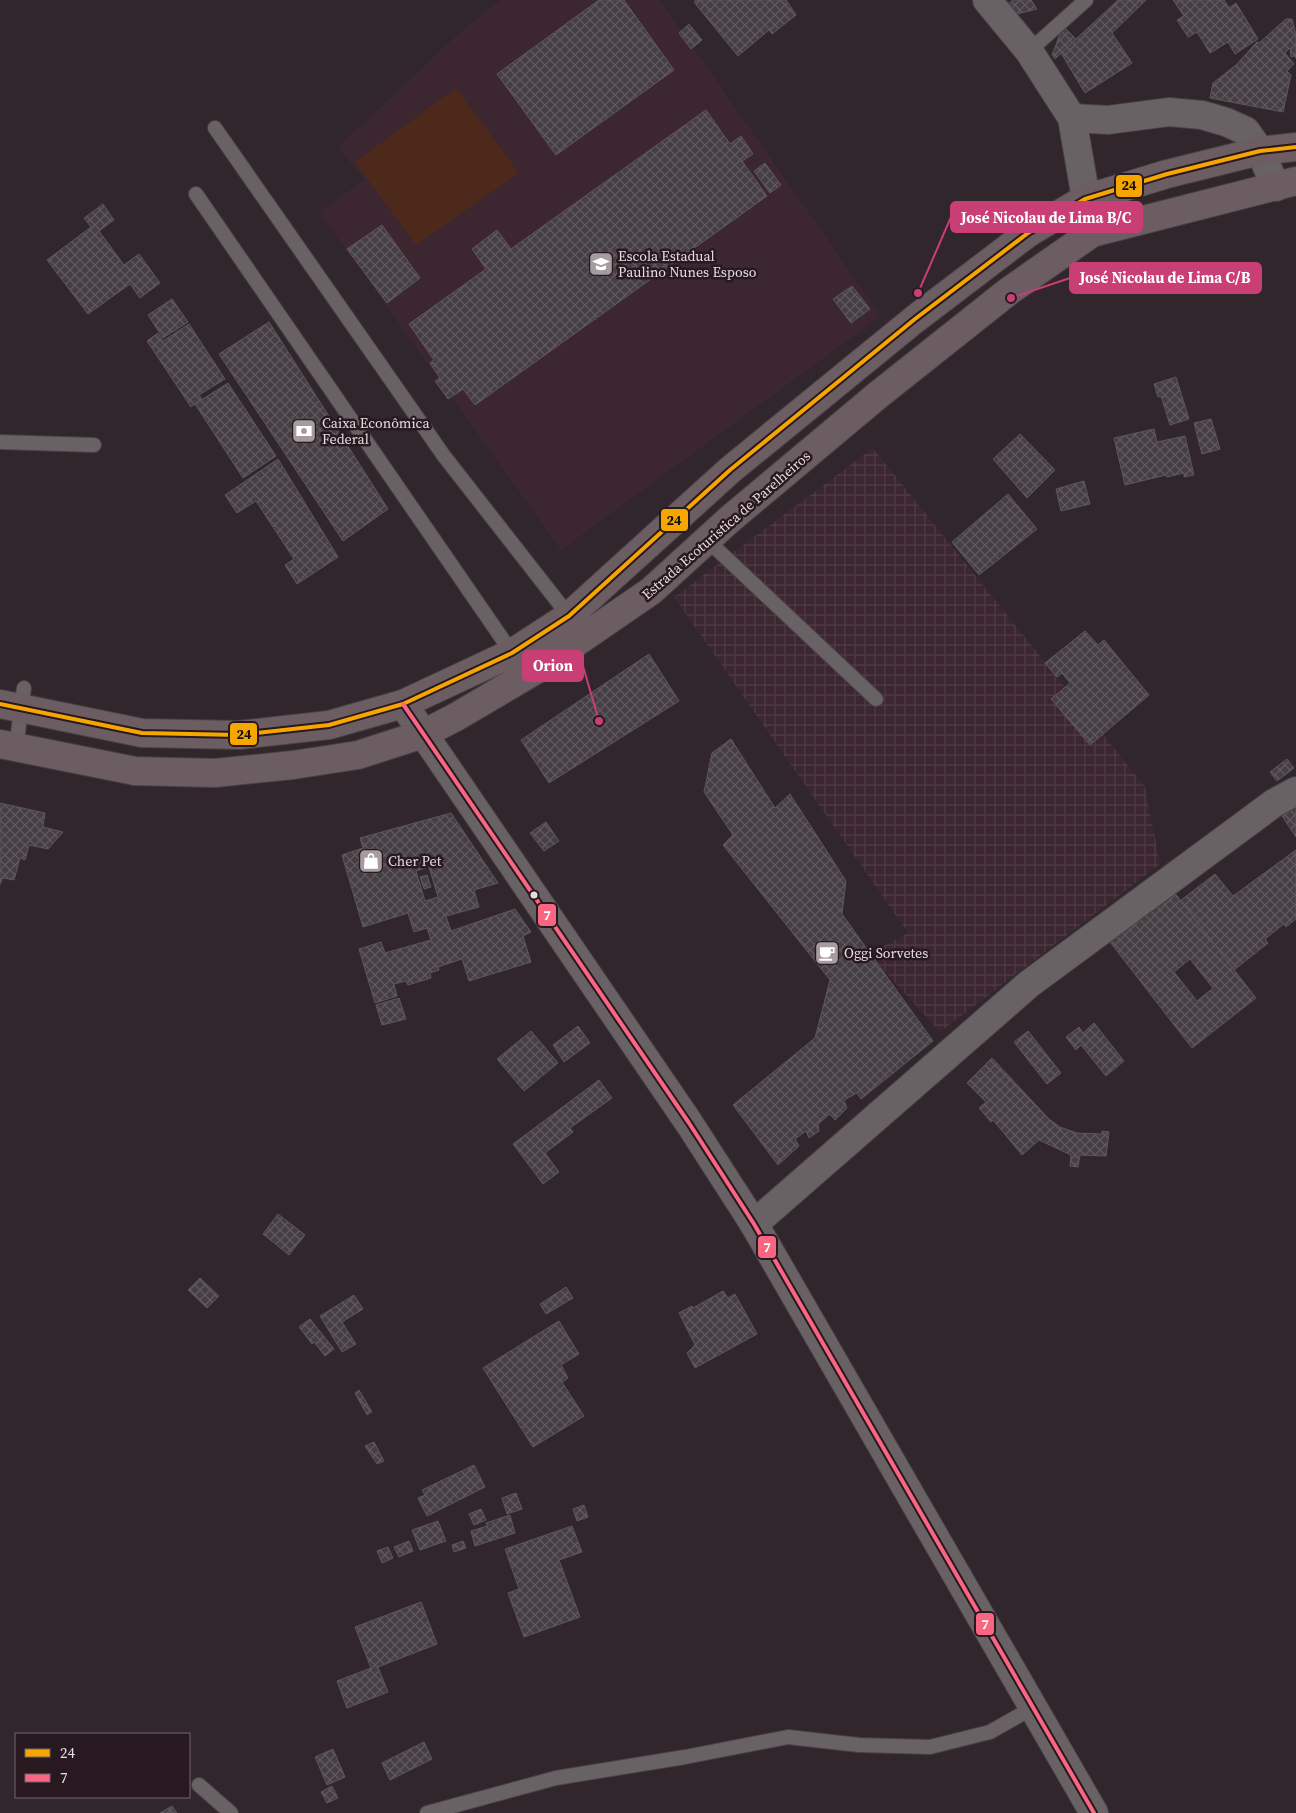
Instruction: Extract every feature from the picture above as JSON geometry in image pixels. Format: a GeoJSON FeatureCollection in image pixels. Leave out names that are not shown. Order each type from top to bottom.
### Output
{"type":"FeatureCollection","features":[{"type":"Feature","properties":{"kind":"main road"},"geometry":{"type":"LineString","coordinates":[[987,0],[1030,51],[1072,118],[1092,233]]}},
{"type":"Feature","properties":{"kind":"main road"},"geometry":{"type":"LineString","coordinates":[[1072,118],[1108,120],[1169,112],[1202,115],[1226,122],[1246,131],[1286,184]]}},
{"type":"Feature","properties":{"kind":"main road"},"geometry":{"type":"LineString","coordinates":[[15,700],[142,733],[239,735],[329,725],[403,704],[512,653],[569,616],[730,470],[915,319],[1028,233],[1085,198],[1167,174],[1260,151],[1296,147]]}},
{"type":"Feature","properties":{"kind":"main road","name":"Estrada Ecoturistica de Parelheiros"},"geometry":{"type":"LineString","coordinates":[[8,746],[135,771],[215,773],[294,765],[358,755],[423,734],[539,668],[652,591],[707,540],[893,383],[1009,291],[1092,233],[1286,184]]}},
{"type":"Feature","properties":{"kind":"main road"},"geometry":{"type":"LineString","coordinates":[[403,704],[459,783],[689,1122],[754,1224],[1094,1813]]}},
{"type":"Feature","properties":{"kind":"main road"},"geometry":{"type":"LineString","coordinates":[[754,1224],[1029,984],[1274,804],[1296,791]]}},
{"type":"Feature","properties":{"kind":"lane"},"geometry":{"type":"LineString","coordinates":[[1030,51],[1086,0]]}},
{"type":"Feature","properties":{"kind":"lane"},"geometry":{"type":"LineString","coordinates":[[215,128],[444,456],[569,616]]}},
{"type":"Feature","properties":{"kind":"lane"},"geometry":{"type":"LineString","coordinates":[[196,194],[512,653]]}},
{"type":"Feature","properties":{"kind":"lane"},"geometry":{"type":"LineString","coordinates":[[0,442],[94,445]]}},
{"type":"Feature","properties":{"kind":"lane"},"geometry":{"type":"LineString","coordinates":[[707,540],[876,699]]}},
{"type":"Feature","properties":{"kind":"lane"},"geometry":{"type":"LineString","coordinates":[[8,746],[15,700]]}},
{"type":"Feature","properties":{"kind":"lane"},"geometry":{"type":"LineString","coordinates":[[427,1813],[556,1778],[686,1757],[788,1737],[859,1745],[930,1747],[990,1732],[1034,1707]]}},
{"type":"Feature","properties":{"kind":"lane"},"geometry":{"type":"LineString","coordinates":[[198,1785],[231,1813]]}},
{"type":"Feature","properties":{"kind":"shaded area","name":"Escola Estadual Paulino Nunes Esposo"},"geometry":{"type":"Polygon","coordinates":[[[500,0],[660,0],[881,316],[561,550],[319,212],[364,180],[338,147],[459,33],[500,0]]]}},
{"type":"Feature","properties":{"kind":"shaded area"},"geometry":{"type":"Polygon","coordinates":[[[456,88],[519,173],[416,245],[355,162],[456,88]]]}},
{"type":"Feature","properties":{"kind":"shaded area"},"geometry":{"type":"Polygon","coordinates":[[[873,448],[1145,787],[1160,864],[940,1032],[869,954],[908,933],[674,597],[873,448]]]}},
{"type":"Feature","properties":{"kind":"building"},"geometry":{"type":"Polygon","coordinates":[[[599,0],[624,0],[674,70],[556,155],[497,74],[599,0]]]}},
{"type":"Feature","properties":{"kind":"building"},"geometry":{"type":"Polygon","coordinates":[[[696,0],[786,0],[796,15],[772,34],[769,30],[738,56],[694,2],[696,0]]]}},
{"type":"Feature","properties":{"kind":"building"},"geometry":{"type":"Polygon","coordinates":[[[1013,0],[1031,0],[1037,9],[1017,14],[1009,3],[1013,0]]]}},
{"type":"Feature","properties":{"kind":"building"},"geometry":{"type":"Polygon","coordinates":[[[1118,0],[1146,0],[1112,33],[1132,63],[1085,93],[1061,53],[1118,0]]]}},
{"type":"Feature","properties":{"kind":"building"},"geometry":{"type":"Polygon","coordinates":[[[1173,0],[1224,0],[1229,8],[1236,3],[1258,39],[1235,54],[1228,42],[1210,53],[1197,32],[1188,37],[1177,20],[1184,16],[1173,0]]]}},
{"type":"Feature","properties":{"kind":"building"},"geometry":{"type":"Polygon","coordinates":[[[1286,19],[1292,19],[1296,35],[1296,58],[1294,56],[1291,57],[1290,48],[1285,53],[1294,64],[1287,71],[1291,75],[1283,112],[1210,98],[1213,83],[1236,65],[1257,42],[1259,43],[1286,19]]]}},
{"type":"Feature","properties":{"kind":"building"},"geometry":{"type":"Polygon","coordinates":[[[689,24],[702,40],[691,49],[679,33],[689,24]]]}},
{"type":"Feature","properties":{"kind":"building"},"geometry":{"type":"Polygon","coordinates":[[[1063,26],[1076,39],[1055,59],[1052,55],[1063,26]]]}},
{"type":"Feature","properties":{"kind":"building"},"geometry":{"type":"Polygon","coordinates":[[[706,110],[730,144],[741,136],[753,154],[742,161],[767,196],[475,405],[463,389],[448,399],[435,381],[440,378],[430,363],[434,360],[409,324],[486,269],[472,249],[497,230],[511,249],[706,110]]]}},
{"type":"Feature","properties":{"kind":"building"},"geometry":{"type":"Polygon","coordinates":[[[765,163],[781,185],[770,193],[754,171],[765,163]]]}},
{"type":"Feature","properties":{"kind":"building"},"geometry":{"type":"Polygon","coordinates":[[[103,204],[114,220],[99,231],[124,265],[139,254],[160,283],[140,298],[130,284],[88,314],[47,260],[91,227],[84,218],[103,204]]]}},
{"type":"Feature","properties":{"kind":"building"},"geometry":{"type":"Polygon","coordinates":[[[382,225],[420,278],[387,303],[347,249],[382,225]]]}},
{"type":"Feature","properties":{"kind":"building"},"geometry":{"type":"Polygon","coordinates":[[[852,286],[870,309],[851,323],[833,299],[852,286]]]}},
{"type":"Feature","properties":{"kind":"building"},"geometry":{"type":"Polygon","coordinates":[[[172,299],[188,322],[163,338],[148,315],[172,299]]]}},
{"type":"Feature","properties":{"kind":"building","name":"Caixa Econômica Federal"},"geometry":{"type":"Polygon","coordinates":[[[269,322],[388,509],[343,541],[219,354],[269,322]]]}},
{"type":"Feature","properties":{"kind":"building"},"geometry":{"type":"Polygon","coordinates":[[[189,324],[225,379],[199,395],[202,399],[191,407],[147,341],[158,333],[163,341],[189,324]]]}},
{"type":"Feature","properties":{"kind":"building"},"geometry":{"type":"Polygon","coordinates":[[[1176,377],[1189,419],[1170,425],[1161,396],[1158,397],[1154,384],[1176,377]]]}},
{"type":"Feature","properties":{"kind":"building"},"geometry":{"type":"Polygon","coordinates":[[[228,383],[276,456],[243,478],[195,404],[228,383]]]}},
{"type":"Feature","properties":{"kind":"building"},"geometry":{"type":"Polygon","coordinates":[[[1211,419],[1220,449],[1202,454],[1194,423],[1211,419]]]}},
{"type":"Feature","properties":{"kind":"building"},"geometry":{"type":"Polygon","coordinates":[[[1154,429],[1157,442],[1185,436],[1194,475],[1184,477],[1184,473],[1167,477],[1166,475],[1125,485],[1114,438],[1154,429]]]}},
{"type":"Feature","properties":{"kind":"building"},"geometry":{"type":"Polygon","coordinates":[[[1020,434],[1055,470],[1027,498],[993,459],[1020,434]]]}},
{"type":"Feature","properties":{"kind":"building"},"geometry":{"type":"Polygon","coordinates":[[[278,459],[338,557],[297,584],[285,565],[294,559],[256,501],[237,513],[225,495],[278,459]]]}},
{"type":"Feature","properties":{"kind":"building"},"geometry":{"type":"Polygon","coordinates":[[[1084,481],[1090,504],[1061,511],[1056,489],[1084,481]]]}},
{"type":"Feature","properties":{"kind":"building"},"geometry":{"type":"Polygon","coordinates":[[[1008,494],[1037,529],[979,575],[952,542],[1008,494]]]}},
{"type":"Feature","properties":{"kind":"building"},"geometry":{"type":"Polygon","coordinates":[[[1085,631],[1098,645],[1104,640],[1149,695],[1090,745],[1051,699],[1070,683],[1062,673],[1057,677],[1045,663],[1085,631]]]}},
{"type":"Feature","properties":{"kind":"building"},"geometry":{"type":"Polygon","coordinates":[[[649,654],[679,701],[549,783],[521,740],[649,654]]]}},
{"type":"Feature","properties":{"kind":"building"},"geometry":{"type":"Polygon","coordinates":[[[731,739],[775,808],[790,794],[846,881],[842,914],[933,1041],[861,1099],[857,1093],[844,1100],[847,1108],[835,1120],[830,1114],[818,1124],[819,1131],[809,1138],[806,1131],[795,1139],[799,1146],[778,1165],[733,1105],[815,1038],[830,980],[723,845],[733,835],[704,792],[712,753],[731,739]]]}},
{"type":"Feature","properties":{"kind":"building"},"geometry":{"type":"Polygon","coordinates":[[[1287,759],[1294,768],[1277,781],[1270,772],[1287,759]]]}},
{"type":"Feature","properties":{"kind":"building"},"geometry":{"type":"Polygon","coordinates":[[[1296,795],[1296,837],[1276,807],[1296,795]]]}},
{"type":"Feature","properties":{"kind":"building"},"geometry":{"type":"Polygon","coordinates":[[[0,803],[45,813],[43,827],[63,832],[48,849],[29,845],[25,860],[20,858],[14,880],[3,878],[0,884],[0,803]]]}},
{"type":"Feature","properties":{"kind":"building"},"geometry":{"type":"Polygon","coordinates":[[[451,813],[498,883],[474,890],[479,907],[446,916],[451,931],[515,909],[531,932],[523,936],[531,962],[469,981],[462,959],[438,967],[439,970],[430,973],[431,978],[408,985],[406,981],[394,984],[397,996],[375,1003],[359,949],[381,942],[385,953],[431,940],[427,928],[414,932],[408,913],[363,927],[342,855],[363,848],[360,838],[451,813]],[[429,867],[416,871],[425,901],[438,897],[429,867]]]}},
{"type":"Feature","properties":{"kind":"building"},"geometry":{"type":"Polygon","coordinates":[[[546,822],[559,841],[544,851],[530,833],[546,822]]]}},
{"type":"Feature","properties":{"kind":"building"},"geometry":{"type":"Polygon","coordinates":[[[1296,850],[1296,919],[1286,927],[1284,924],[1265,939],[1268,943],[1234,970],[1180,901],[1215,874],[1233,896],[1296,850]]]}},
{"type":"Feature","properties":{"kind":"building"},"geometry":{"type":"Polygon","coordinates":[[[427,875],[431,887],[424,889],[420,877],[427,875]]]}},
{"type":"Feature","properties":{"kind":"building"},"geometry":{"type":"Polygon","coordinates":[[[1174,892],[1256,998],[1192,1048],[1110,942],[1174,892]],[[1190,959],[1174,972],[1197,1001],[1213,988],[1190,959]]]}},
{"type":"Feature","properties":{"kind":"building"},"geometry":{"type":"Polygon","coordinates":[[[399,998],[406,1019],[382,1025],[376,1005],[399,998]]]}},
{"type":"Feature","properties":{"kind":"building"},"geometry":{"type":"Polygon","coordinates":[[[1094,1023],[1124,1061],[1106,1076],[1081,1045],[1076,1050],[1066,1037],[1079,1027],[1083,1033],[1094,1023]]]}},
{"type":"Feature","properties":{"kind":"building"},"geometry":{"type":"Polygon","coordinates":[[[578,1026],[590,1043],[564,1062],[553,1045],[578,1026]]]}},
{"type":"Feature","properties":{"kind":"building"},"geometry":{"type":"Polygon","coordinates":[[[531,1031],[558,1063],[524,1091],[497,1059],[531,1031]]]}},
{"type":"Feature","properties":{"kind":"building"},"geometry":{"type":"Polygon","coordinates":[[[1028,1031],[1061,1073],[1047,1084],[1014,1042],[1028,1031]]]}},
{"type":"Feature","properties":{"kind":"building"},"geometry":{"type":"Polygon","coordinates":[[[992,1058],[1049,1119],[1060,1127],[1077,1133],[1102,1134],[1102,1131],[1109,1132],[1106,1156],[1080,1155],[1078,1167],[1070,1166],[1071,1155],[1039,1140],[1022,1155],[993,1120],[991,1122],[979,1108],[986,1102],[967,1083],[992,1058]]]}},
{"type":"Feature","properties":{"kind":"building"},"geometry":{"type":"Polygon","coordinates":[[[599,1080],[612,1098],[570,1128],[573,1132],[545,1153],[559,1172],[543,1184],[513,1144],[599,1080]]]}},
{"type":"Feature","properties":{"kind":"building"},"geometry":{"type":"Polygon","coordinates":[[[278,1214],[305,1235],[289,1255],[263,1234],[278,1214]]]}},
{"type":"Feature","properties":{"kind":"building"},"geometry":{"type":"Polygon","coordinates":[[[200,1278],[219,1296],[207,1308],[188,1290],[200,1278]]]}},
{"type":"Feature","properties":{"kind":"building"},"geometry":{"type":"Polygon","coordinates":[[[566,1287],[573,1298],[546,1314],[540,1304],[566,1287]]]}},
{"type":"Feature","properties":{"kind":"building"},"geometry":{"type":"Polygon","coordinates":[[[723,1291],[728,1298],[735,1294],[757,1334],[695,1368],[687,1353],[695,1345],[679,1313],[692,1306],[693,1308],[723,1291]]]}},
{"type":"Feature","properties":{"kind":"building"},"geometry":{"type":"Polygon","coordinates":[[[354,1295],[363,1309],[342,1322],[356,1344],[342,1352],[320,1316],[354,1295]]]}},
{"type":"Feature","properties":{"kind":"building"},"geometry":{"type":"Polygon","coordinates":[[[310,1319],[334,1349],[325,1356],[314,1342],[312,1344],[299,1327],[310,1319]]]}},
{"type":"Feature","properties":{"kind":"building"},"geometry":{"type":"Polygon","coordinates":[[[559,1321],[579,1354],[561,1365],[568,1378],[562,1382],[584,1416],[533,1447],[483,1368],[559,1321]]]}},
{"type":"Feature","properties":{"kind":"building"},"geometry":{"type":"Polygon","coordinates":[[[359,1390],[372,1412],[367,1415],[355,1393],[359,1390]]]}},
{"type":"Feature","properties":{"kind":"building"},"geometry":{"type":"Polygon","coordinates":[[[374,1442],[384,1461],[377,1464],[365,1446],[374,1442]]]}},
{"type":"Feature","properties":{"kind":"building"},"geometry":{"type":"Polygon","coordinates":[[[474,1465],[485,1487],[427,1516],[418,1498],[425,1495],[422,1490],[474,1465]]]}},
{"type":"Feature","properties":{"kind":"building"},"geometry":{"type":"Polygon","coordinates":[[[516,1493],[522,1509],[507,1514],[502,1498],[516,1493]]]}},
{"type":"Feature","properties":{"kind":"building"},"geometry":{"type":"Polygon","coordinates":[[[584,1505],[588,1517],[577,1521],[573,1509],[584,1505]]]}},
{"type":"Feature","properties":{"kind":"building"},"geometry":{"type":"Polygon","coordinates":[[[481,1509],[486,1520],[474,1525],[469,1514],[481,1509]]]}},
{"type":"Feature","properties":{"kind":"building"},"geometry":{"type":"Polygon","coordinates":[[[510,1515],[515,1533],[475,1546],[471,1531],[487,1526],[486,1523],[510,1515]]]}},
{"type":"Feature","properties":{"kind":"building"},"geometry":{"type":"Polygon","coordinates":[[[438,1521],[446,1541],[420,1550],[412,1530],[438,1521]]]}},
{"type":"Feature","properties":{"kind":"building"},"geometry":{"type":"Polygon","coordinates":[[[572,1526],[582,1552],[559,1560],[580,1617],[524,1637],[508,1593],[519,1589],[505,1549],[572,1526]]]}},
{"type":"Feature","properties":{"kind":"building"},"geometry":{"type":"Polygon","coordinates":[[[409,1541],[413,1551],[399,1557],[394,1547],[409,1541]]]}},
{"type":"Feature","properties":{"kind":"building"},"geometry":{"type":"Polygon","coordinates":[[[463,1541],[466,1548],[454,1552],[452,1545],[463,1541]]]}},
{"type":"Feature","properties":{"kind":"building"},"geometry":{"type":"Polygon","coordinates":[[[388,1547],[393,1558],[382,1563],[377,1551],[388,1547]]]}},
{"type":"Feature","properties":{"kind":"building"},"geometry":{"type":"Polygon","coordinates":[[[421,1602],[437,1644],[378,1667],[388,1692],[347,1708],[337,1681],[371,1668],[355,1627],[421,1602]]]}},
{"type":"Feature","properties":{"kind":"building"},"geometry":{"type":"Polygon","coordinates":[[[424,1742],[432,1759],[390,1780],[382,1763],[424,1742]]]}},
{"type":"Feature","properties":{"kind":"building"},"geometry":{"type":"Polygon","coordinates":[[[333,1749],[345,1777],[327,1785],[315,1757],[333,1749]]]}},
{"type":"Feature","properties":{"kind":"building"},"geometry":{"type":"Polygon","coordinates":[[[332,1786],[338,1798],[327,1803],[321,1792],[332,1786]]]}},
{"type":"Feature","properties":{"kind":"building"},"geometry":{"type":"Polygon","coordinates":[[[172,1806],[177,1813],[160,1813],[172,1806]]]}},
{"type":"Feature","properties":{"kind":"transit line","name":"24"},"geometry":{"type":"LineString","coordinates":[[0,704],[142,733],[239,735],[329,725],[403,704],[512,653],[569,616],[730,470],[915,319],[1028,233],[1085,199],[1167,174],[1260,151],[1296,147]]}},
{"type":"Feature","properties":{"kind":"transit line","name":"7"},"geometry":{"type":"LineString","coordinates":[[403,704],[689,1123],[754,1224],[1094,1813]]}},
{"type":"Feature","properties":{"kind":"place","name":"Escola Estadual Paulino Nunes Esposo"},"geometry":{"type":"Point","coordinates":[601,264]}},
{"type":"Feature","properties":{"kind":"place","name":"José Nicolau de Lima B/C"},"geometry":{"type":"Point","coordinates":[918,293]}},
{"type":"Feature","properties":{"kind":"place","name":"José Nicolau de Lima C/B"},"geometry":{"type":"Point","coordinates":[1011,298]}},
{"type":"Feature","properties":{"kind":"place","name":"Caixa Econômica Federal"},"geometry":{"type":"Point","coordinates":[304,431]}},
{"type":"Feature","properties":{"kind":"place","name":"Orion"},"geometry":{"type":"Point","coordinates":[599,721]}},
{"type":"Feature","properties":{"kind":"place","name":"Cher Pet"},"geometry":{"type":"Point","coordinates":[371,861]}},
{"type":"Feature","properties":{"kind":"place","name":"Oggi Sorvetes"},"geometry":{"type":"Point","coordinates":[827,953]}}]}
